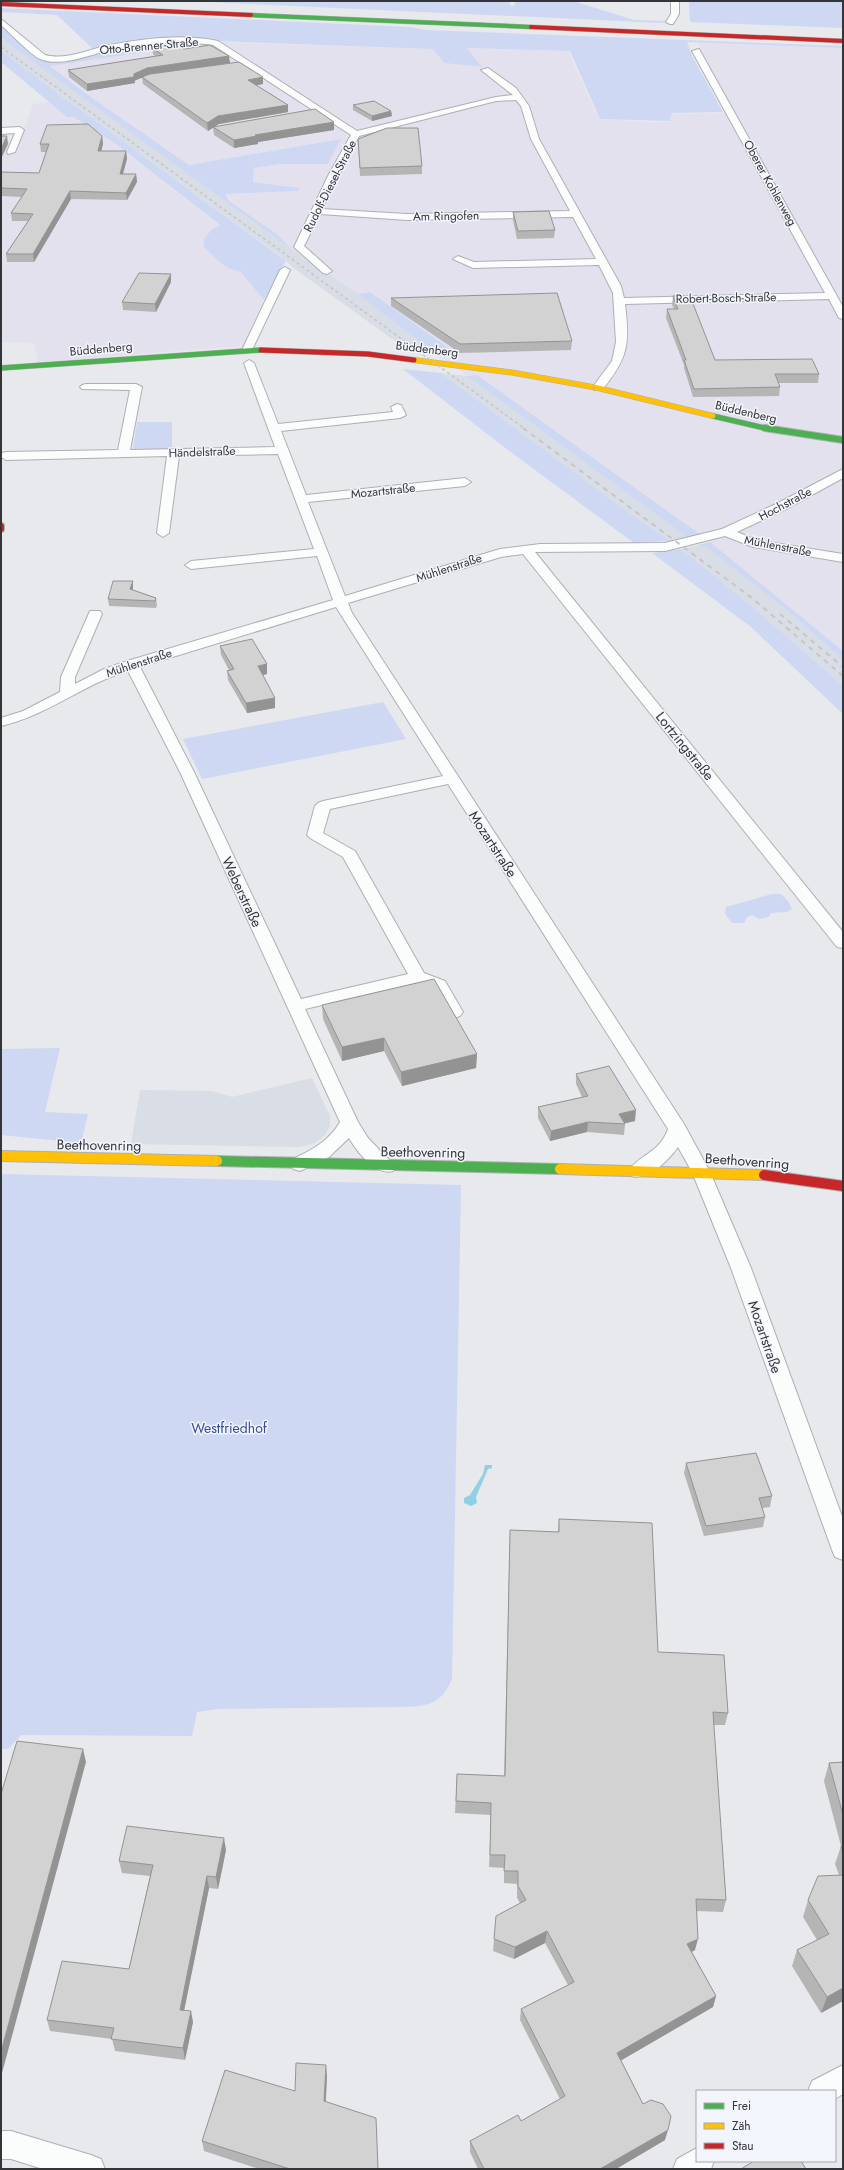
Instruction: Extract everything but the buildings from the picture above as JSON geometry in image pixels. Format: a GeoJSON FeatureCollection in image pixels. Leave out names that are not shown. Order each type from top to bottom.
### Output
{"type":"FeatureCollection","features":[{"type":"Feature","properties":{"kind":"main road"},"geometry":{"type":"LineString","coordinates":[[53,1],[843,35]]}},
{"type":"Feature","properties":{"kind":"main road"},"geometry":{"type":"LineString","coordinates":[[1,4],[843,41]]}},
{"type":"Feature","properties":{"kind":"main road","name":"Büddenberg"},"geometry":{"type":"LineString","coordinates":[[1,368],[247,350],[338,352],[417,359],[515,373],[598,388],[772,430],[813,437],[843,440]]}},
{"type":"Feature","properties":{"kind":"main road","name":"Beethovenring"},"geometry":{"type":"LineString","coordinates":[[1,1156],[701,1172],[776,1176],[843,1186]]}},
{"type":"Feature","properties":{"kind":"street"},"geometry":{"type":"LineString","coordinates":[[670,22],[675,14],[675,1]]}},
{"type":"Feature","properties":{"kind":"street","name":"Otto-Brenner-Straße"},"geometry":{"type":"LineString","coordinates":[[1,21],[42,57],[48,58],[70,57],[115,47],[197,41],[219,45],[356,134]]}},
{"type":"Feature","properties":{"kind":"street","name":"Oberer Kohlenweg"},"geometry":{"type":"LineString","coordinates":[[696,51],[843,316]]}},
{"type":"Feature","properties":{"kind":"street"},"geometry":{"type":"LineString","coordinates":[[232,66],[247,64]]}},
{"type":"Feature","properties":{"kind":"street"},"geometry":{"type":"LineString","coordinates":[[485,70],[519,97],[525,106],[535,139],[603,262],[620,301],[619,357],[614,367],[598,388]]}},
{"type":"Feature","properties":{"kind":"street","name":"Rudolf-Diesel-Straße"},"geometry":{"type":"LineString","coordinates":[[327,271],[299,247],[356,134],[491,100],[519,97]]}},
{"type":"Feature","properties":{"kind":"street"},"geometry":{"type":"LineString","coordinates":[[305,114],[321,111]]}},
{"type":"Feature","properties":{"kind":"street"},"geometry":{"type":"LineString","coordinates":[[1,130],[20,130],[12,152]]}},
{"type":"Feature","properties":{"kind":"street","name":"Am Ringofen"},"geometry":{"type":"LineString","coordinates":[[317,211],[407,217],[576,214]]}},
{"type":"Feature","properties":{"kind":"street"},"geometry":{"type":"LineString","coordinates":[[458,259],[473,265],[603,262]]}},
{"type":"Feature","properties":{"kind":"street"},"geometry":{"type":"LineString","coordinates":[[247,350],[285,270]]}},
{"type":"Feature","properties":{"kind":"street","name":"Robert-Bosch-Straße"},"geometry":{"type":"LineString","coordinates":[[620,301],[832,296]]}},
{"type":"Feature","properties":{"kind":"street","name":"Mozartstraße"},"geometry":{"type":"LineString","coordinates":[[249,363],[281,450],[345,613],[677,1129],[701,1172],[741,1268],[843,1550]]}},
{"type":"Feature","properties":{"kind":"street"},"geometry":{"type":"LineString","coordinates":[[86,387],[136,387],[123,454]]}},
{"type":"Feature","properties":{"kind":"street"},"geometry":{"type":"LineString","coordinates":[[273,428],[400,415],[398,407]]}},
{"type":"Feature","properties":{"kind":"street","name":"Händelstraße"},"geometry":{"type":"LineString","coordinates":[[6,456],[173,454],[281,450]]}},
{"type":"Feature","properties":{"kind":"street"},"geometry":{"type":"LineString","coordinates":[[163,533],[173,454]]}},
{"type":"Feature","properties":{"kind":"street","name":"Hochstraße"},"geometry":{"type":"LineString","coordinates":[[726,532],[782,506],[843,473]]}},
{"type":"Feature","properties":{"kind":"street","name":"Mozartstraße"},"geometry":{"type":"LineString","coordinates":[[301,499],[465,482]]}},
{"type":"Feature","properties":{"kind":"street","name":"Mühlenstraße"},"geometry":{"type":"LineString","coordinates":[[1,722],[21,717],[67,692],[109,672],[132,664],[341,602],[481,558],[526,549],[665,548],[726,532],[754,543],[843,558]]}},
{"type":"Feature","properties":{"kind":"street","name":"Lortzingstraße"},"geometry":{"type":"LineString","coordinates":[[526,549],[843,943]]}},
{"type":"Feature","properties":{"kind":"street"},"geometry":{"type":"LineString","coordinates":[[191,565],[322,552]]}},
{"type":"Feature","properties":{"kind":"street"},"geometry":{"type":"LineString","coordinates":[[67,692],[68,677],[95,614]]}},
{"type":"Feature","properties":{"kind":"street","name":"Weberstraße"},"geometry":{"type":"LineString","coordinates":[[132,664],[187,772],[349,1122],[361,1143],[386,1166]]}},
{"type":"Feature","properties":{"kind":"street"},"geometry":{"type":"LineString","coordinates":[[418,978],[349,854],[314,835],[323,806],[452,779]]}},
{"type":"Feature","properties":{"kind":"street"},"geometry":{"type":"LineString","coordinates":[[294,1006],[418,978],[439,985],[454,1012]]}},
{"type":"Feature","properties":{"kind":"street"},"geometry":{"type":"LineString","coordinates":[[300,1164],[324,1152],[336,1143],[349,1122]]}},
{"type":"Feature","properties":{"kind":"street"},"geometry":{"type":"LineString","coordinates":[[638,1171],[668,1149],[674,1141],[677,1129]]}},
{"type":"Feature","properties":{"kind":"street"},"geometry":{"type":"LineString","coordinates":[[824,2090],[843,2080]]}},
{"type":"Feature","properties":{"kind":"street"},"geometry":{"type":"LineString","coordinates":[[1,2145],[11,2145],[91,2169]]}},
{"type":"Feature","properties":{"kind":"street"},"geometry":{"type":"LineString","coordinates":[[686,2169],[698,2162]]}},
{"type":"Feature","properties":{"kind":"shaded area"},"geometry":{"type":"Polygon","coordinates":[[[1,38],[358,294],[429,349],[402,346],[295,269],[279,255],[74,105],[61,98],[58,93],[9,57],[4,56],[1,51],[1,38]]]}},
{"type":"Feature","properties":{"kind":"shaded area"},"geometry":{"type":"Polygon","coordinates":[[[215,42],[433,49],[444,63],[482,67],[467,48],[568,51],[599,119],[649,122],[670,122],[673,114],[735,113],[697,43],[843,48],[843,651],[701,535],[477,375],[467,376],[429,349],[449,349],[370,292],[358,294],[290,248],[278,235],[229,201],[225,194],[298,191],[299,188],[253,182],[254,168],[279,164],[340,139],[189,165],[88,95],[50,66],[215,42]]]}},
{"type":"Feature","properties":{"kind":"shaded area"},"geometry":{"type":"Polygon","coordinates":[[[49,102],[67,117],[74,117],[116,144],[220,226],[232,270],[240,271],[264,300],[243,346],[38,362],[34,343],[1,342],[1,141],[20,141],[33,104],[49,102]]]}},
{"type":"Feature","properties":{"kind":"shaded area"},"geometry":{"type":"Polygon","coordinates":[[[441,373],[467,376],[687,537],[670,541],[614,502],[441,373]]]}},
{"type":"Feature","properties":{"kind":"shaded area"},"geometry":{"type":"Polygon","coordinates":[[[698,545],[707,548],[788,611],[843,660],[843,686],[760,613],[681,549],[698,545]]]}},
{"type":"Feature","properties":{"kind":"shaded area"},"geometry":{"type":"Polygon","coordinates":[[[312,1078],[330,1116],[330,1126],[325,1135],[315,1143],[300,1147],[131,1144],[140,1090],[212,1091],[232,1097],[312,1078]]]}},
{"type":"Feature","properties":{"kind":"shaded area"},"geometry":{"type":"Polygon","coordinates":[[[485,1465],[492,1465],[492,1468],[488,1469],[476,1497],[477,1503],[471,1506],[464,1503],[464,1498],[470,1495],[483,1474],[485,1465]]]}},
{"type":"Feature","properties":{"kind":"green space"},"geometry":{"type":"Polygon","coordinates":[[[185,1],[508,1],[512,7],[517,1],[573,1],[634,20],[668,21],[664,23],[185,1]]]}},
{"type":"Feature","properties":{"kind":"green space"},"geometry":{"type":"Polygon","coordinates":[[[689,1],[843,1],[843,28],[690,22],[689,1]]]}},
{"type":"Feature","properties":{"kind":"green space"},"geometry":{"type":"Polygon","coordinates":[[[1,8],[409,27],[426,30],[843,46],[843,48],[687,42],[692,56],[723,112],[672,113],[670,121],[600,119],[570,51],[467,48],[482,67],[444,63],[433,49],[188,40],[94,50],[57,15],[1,12],[1,8]]]}},
{"type":"Feature","properties":{"kind":"green space"},"geometry":{"type":"Polygon","coordinates":[[[1,25],[49,60],[108,50],[167,44],[207,43],[50,66],[88,95],[189,165],[341,139],[328,164],[279,164],[254,168],[253,182],[300,188],[298,191],[225,194],[229,201],[278,235],[290,248],[1,38],[1,25]]]}},
{"type":"Feature","properties":{"kind":"green space"},"geometry":{"type":"Polygon","coordinates":[[[1,51],[58,93],[58,95],[74,105],[286,261],[264,300],[240,271],[224,266],[204,247],[204,239],[212,229],[220,225],[116,144],[74,117],[67,117],[1,62],[1,51]]]}},
{"type":"Feature","properties":{"kind":"green space"},"geometry":{"type":"Polygon","coordinates":[[[370,292],[450,349],[429,349],[358,294],[370,292]]]}},
{"type":"Feature","properties":{"kind":"green space"},"geometry":{"type":"Polygon","coordinates":[[[403,369],[441,373],[614,502],[670,541],[634,543],[508,450],[403,369]]]}},
{"type":"Feature","properties":{"kind":"green space"},"geometry":{"type":"Polygon","coordinates":[[[477,375],[701,535],[687,537],[467,376],[477,375]]]}},
{"type":"Feature","properties":{"kind":"green space"},"geometry":{"type":"Polygon","coordinates":[[[137,422],[172,422],[172,451],[139,451],[133,449],[137,422]]]}},
{"type":"Feature","properties":{"kind":"green space"},"geometry":{"type":"Polygon","coordinates":[[[710,542],[843,651],[843,660],[788,611],[707,548],[698,545],[710,542]]]}},
{"type":"Feature","properties":{"kind":"green space"},"geometry":{"type":"Polygon","coordinates":[[[681,549],[760,613],[843,686],[843,714],[751,627],[652,553],[681,549]]]}},
{"type":"Feature","properties":{"kind":"green space"},"geometry":{"type":"Polygon","coordinates":[[[383,702],[406,739],[202,779],[183,739],[383,702]]]}},
{"type":"Feature","properties":{"kind":"green space"},"geometry":{"type":"Polygon","coordinates":[[[772,894],[781,894],[788,901],[792,909],[787,912],[771,913],[769,917],[759,919],[752,915],[747,917],[744,923],[732,923],[725,914],[726,907],[772,894]]]}},
{"type":"Feature","properties":{"kind":"green space"},"geometry":{"type":"Polygon","coordinates":[[[60,1048],[45,1112],[88,1114],[81,1143],[1,1135],[1,1049],[60,1048]]]}},
{"type":"Feature","properties":{"kind":"green space","name":"Westfriedhof"},"geometry":{"type":"Polygon","coordinates":[[[1,1174],[461,1185],[452,1679],[437,1700],[424,1705],[408,1707],[218,1709],[197,1712],[192,1736],[21,1735],[8,1749],[1,1749],[1,1174]]]}},
{"type":"Feature","properties":{"kind":"railway"},"geometry":{"type":"LineString","coordinates":[[1,47],[525,429]]}},
{"type":"Feature","properties":{"kind":"railway"},"geometry":{"type":"LineString","coordinates":[[523,428],[752,598],[843,676]]}},
{"type":"Feature","properties":{"kind":"railway"},"geometry":{"type":"LineString","coordinates":[[780,614],[843,667]]}},
{"type":"Feature","properties":{"kind":"traffic: fast"},"geometry":{"type":"LineString","coordinates":[[251,15],[531,27]]}},
{"type":"Feature","properties":{"kind":"traffic: fast"},"geometry":{"type":"LineString","coordinates":[[1,368],[261,350]]}},
{"type":"Feature","properties":{"kind":"traffic: fast"},"geometry":{"type":"LineString","coordinates":[[713,416],[772,430],[843,440]]}},
{"type":"Feature","properties":{"kind":"traffic: fast"},"geometry":{"type":"LineString","coordinates":[[217,1161],[560,1169]]}},
{"type":"Feature","properties":{"kind":"traffic: slow"},"geometry":{"type":"LineString","coordinates":[[414,360],[515,373],[598,388],[713,416]]}},
{"type":"Feature","properties":{"kind":"traffic: slow"},"geometry":{"type":"LineString","coordinates":[[1,1156],[217,1161]]}},
{"type":"Feature","properties":{"kind":"traffic: slow"},"geometry":{"type":"LineString","coordinates":[[560,1169],[764,1175]]}},
{"type":"Feature","properties":{"kind":"traffic: jam"},"geometry":{"type":"LineString","coordinates":[[1,4],[251,15]]}},
{"type":"Feature","properties":{"kind":"traffic: jam"},"geometry":{"type":"LineString","coordinates":[[531,27],[843,41]]}},
{"type":"Feature","properties":{"kind":"traffic: jam"},"geometry":{"type":"LineString","coordinates":[[261,350],[368,354],[414,360]]}},
{"type":"Feature","properties":{"kind":"traffic: jam"},"geometry":{"type":"LineString","coordinates":[[764,1175],[843,1186]]}}]}
